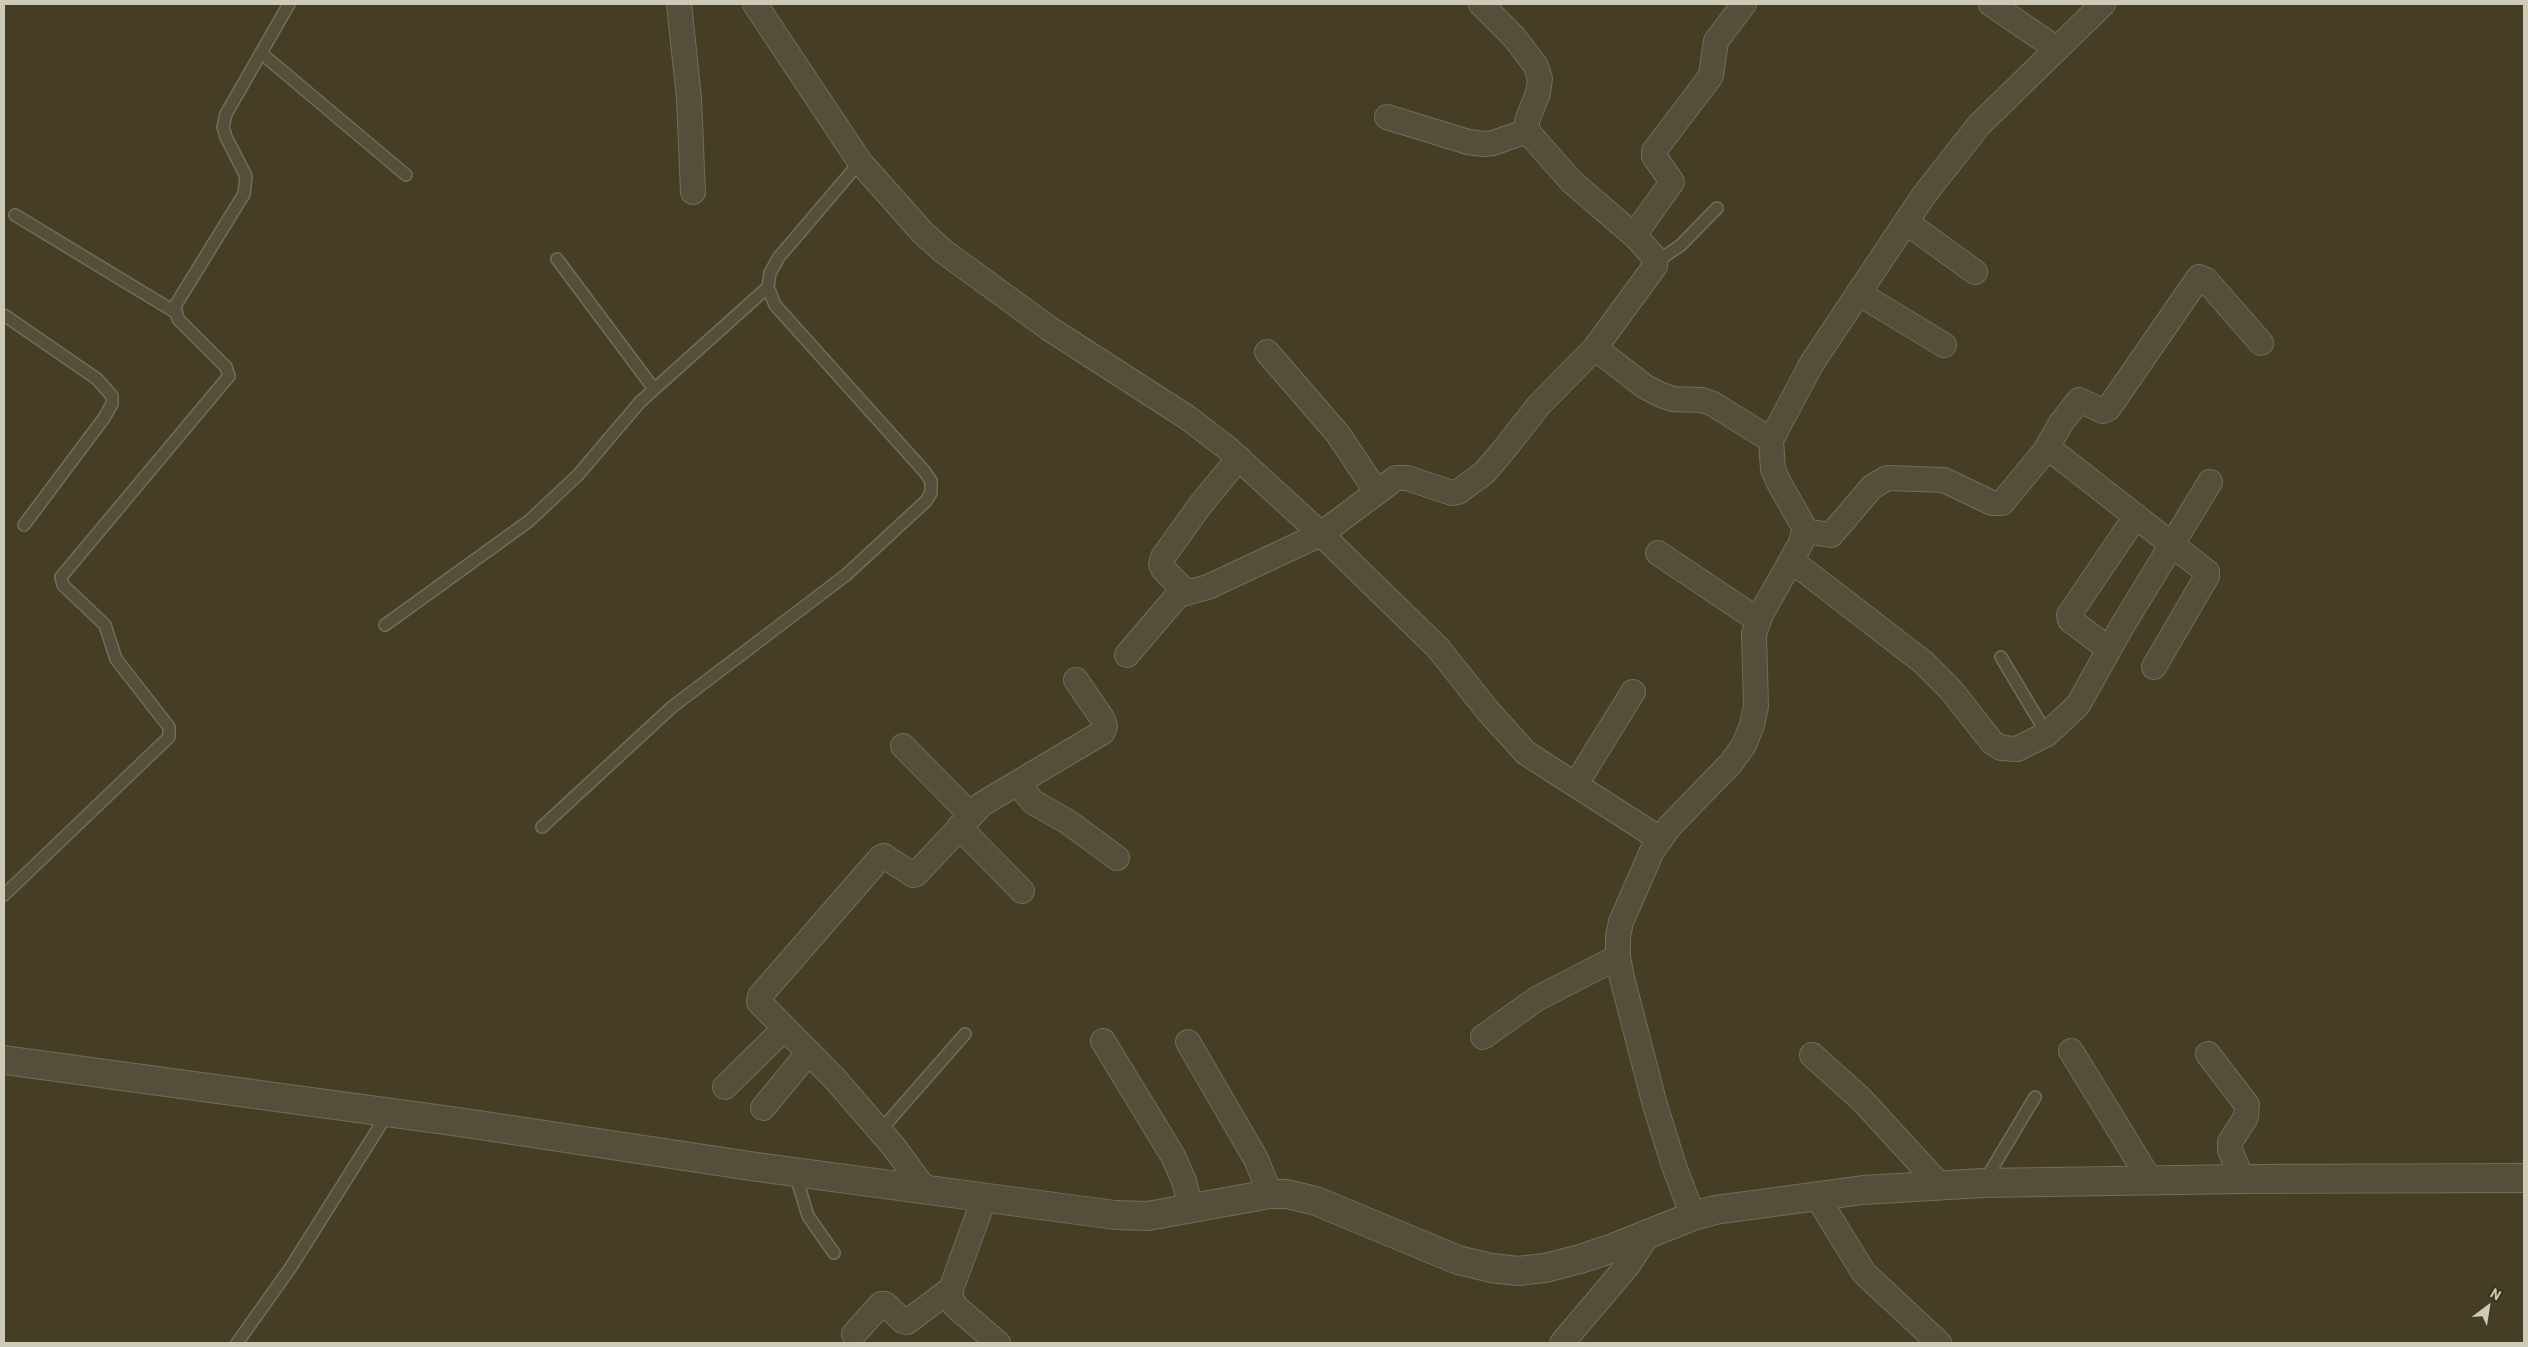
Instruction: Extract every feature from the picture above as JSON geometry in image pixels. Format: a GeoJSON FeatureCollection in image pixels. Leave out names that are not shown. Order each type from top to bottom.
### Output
{"type":"FeatureCollection","features":[{"type":"Feature","properties":{"kind":"street"},"geometry":{"type":"LineString","coordinates":[[679,4],[689,98],[693,192]]}},
{"type":"Feature","properties":{"kind":"street"},"geometry":{"type":"LineString","coordinates":[[755,4],[860,162],[884,192],[943,251],[1050,329],[1188,418],[1239,458],[1438,648],[1514,742],[1526,753],[1660,839]]}},
{"type":"Feature","properties":{"kind":"street"},"geometry":{"type":"LineString","coordinates":[[1127,655],[1178,595],[1208,587],[1320,534],[1376,491],[1402,477],[1452,493],[1458,492],[1484,472],[1539,404],[1595,348],[1656,262],[1636,237],[1572,182],[1527,131],[1527,121],[1538,93],[1540,79],[1536,66],[1514,37],[1482,4]]}},
{"type":"Feature","properties":{"kind":"street"},"geometry":{"type":"LineString","coordinates":[[1636,237],[1637,231],[1672,182],[1654,156],[1654,150],[1708,80],[1711,75],[1716,41],[1744,4]]}},
{"type":"Feature","properties":{"kind":"street"},"geometry":{"type":"LineString","coordinates":[[1992,4],[2057,49]]}},
{"type":"Feature","properties":{"kind":"street"},"geometry":{"type":"LineString","coordinates":[[1693,1216],[1674,1166],[1655,1105],[1618,957],[1621,922],[1660,839],[1689,805],[1731,763],[1744,745],[1756,706],[1754,634],[1758,620],[1792,561],[1804,531],[1803,525],[1773,468],[1771,440],[1812,363],[1906,222],[1973,132],[2102,4]]}},
{"type":"Feature","properties":{"kind":"street"},"geometry":{"type":"LineString","coordinates":[[1387,117],[1468,142],[1484,144],[1493,144],[1527,131]]}},
{"type":"Feature","properties":{"kind":"street"},"geometry":{"type":"LineString","coordinates":[[1906,222],[1975,272]]}},
{"type":"Feature","properties":{"kind":"street"},"geometry":{"type":"LineString","coordinates":[[1804,531],[1831,535],[1872,487],[1887,478],[1944,480],[1992,502],[2002,503],[2045,451],[2061,423],[2079,400],[2103,411],[2108,409],[2194,280],[2199,277],[2206,280],[2262,343]]}},
{"type":"Feature","properties":{"kind":"street"},"geometry":{"type":"LineString","coordinates":[[1858,293],[1944,345]]}},
{"type":"Feature","properties":{"kind":"street"},"geometry":{"type":"LineString","coordinates":[[1595,348],[1644,386],[1659,394],[1672,399],[1702,400],[1713,404],[1771,440]]}},
{"type":"Feature","properties":{"kind":"street"},"geometry":{"type":"LineString","coordinates":[[1267,352],[1338,434],[1376,491]]}},
{"type":"Feature","properties":{"kind":"street"},"geometry":{"type":"LineString","coordinates":[[2045,451],[2054,452],[2172,546],[2202,566],[2207,572],[2207,576],[2154,667]]}},
{"type":"Feature","properties":{"kind":"street"},"geometry":{"type":"LineString","coordinates":[[1187,592],[1163,570],[1161,564],[1163,557],[1201,504],[1239,458]]}},
{"type":"Feature","properties":{"kind":"street"},"geometry":{"type":"LineString","coordinates":[[1792,561],[1923,662],[1951,690],[1992,742],[2001,748],[2017,749],[2047,734],[2078,705],[2109,649],[2210,482]]}},
{"type":"Feature","properties":{"kind":"street"},"geometry":{"type":"LineString","coordinates":[[2109,649],[2070,620],[2069,615],[2136,516]]}},
{"type":"Feature","properties":{"kind":"street"},"geometry":{"type":"LineString","coordinates":[[1658,553],[1758,620]]}},
{"type":"Feature","properties":{"kind":"street"},"geometry":{"type":"LineString","coordinates":[[926,1191],[880,1131],[809,1052],[759,1002],[765,991],[880,858],[884,856],[913,875],[916,874],[982,804],[1103,732],[1105,726],[1102,718],[1076,680]]}},
{"type":"Feature","properties":{"kind":"street"},"geometry":{"type":"LineString","coordinates":[[1576,784],[1633,692]]}},
{"type":"Feature","properties":{"kind":"street"},"geometry":{"type":"LineString","coordinates":[[903,746],[1022,891]]}},
{"type":"Feature","properties":{"kind":"street"},"geometry":{"type":"LineString","coordinates":[[1017,784],[1033,802],[1068,822],[1117,858]]}},
{"type":"Feature","properties":{"kind":"street"},"geometry":{"type":"LineString","coordinates":[[1483,1037],[1538,998],[1618,957]]}},
{"type":"Feature","properties":{"kind":"street"},"geometry":{"type":"LineString","coordinates":[[725,1087],[785,1028]]}},
{"type":"Feature","properties":{"kind":"street"},"geometry":{"type":"LineString","coordinates":[[1103,1042],[1173,1156],[1184,1181],[1191,1208]]}},
{"type":"Feature","properties":{"kind":"street"},"geometry":{"type":"LineString","coordinates":[[1188,1042],[1248,1146],[1270,1194]]}},
{"type":"Feature","properties":{"kind":"street"},"geometry":{"type":"LineString","coordinates":[[2071,1051],[2150,1180]]}},
{"type":"Feature","properties":{"kind":"street"},"geometry":{"type":"LineString","coordinates":[[763,1108],[809,1052]]}},
{"type":"Feature","properties":{"kind":"street"},"geometry":{"type":"LineString","coordinates":[[1812,1054],[1861,1098],[1939,1184]]}},
{"type":"Feature","properties":{"kind":"street"},"geometry":{"type":"LineString","coordinates":[[2208,1054],[2247,1105],[2246,1117],[2230,1142],[2230,1150],[2242,1179]]}},
{"type":"Feature","properties":{"kind":"street"},"geometry":{"type":"LineString","coordinates":[[4,1060],[578,1139],[926,1191],[1115,1215],[1148,1216],[1270,1194],[1287,1194],[1316,1201],[1458,1260],[1492,1268],[1518,1271],[1545,1268],[1613,1248],[1693,1216],[1715,1210],[1816,1195],[1939,1184],[2242,1179],[2524,1178]]}},
{"type":"Feature","properties":{"kind":"street"},"geometry":{"type":"LineString","coordinates":[[1816,1195],[1864,1273],[1940,1343]]}},
{"type":"Feature","properties":{"kind":"street"},"geometry":{"type":"LineString","coordinates":[[984,1198],[951,1289],[951,1299],[956,1307],[998,1343]]}},
{"type":"Feature","properties":{"kind":"street"},"geometry":{"type":"LineString","coordinates":[[1562,1343],[1628,1266],[1649,1233]]}},
{"type":"Feature","properties":{"kind":"street"},"geometry":{"type":"LineString","coordinates":[[854,1334],[883,1303],[903,1321],[907,1322],[951,1289]]}},
{"type":"Feature","properties":{"kind":"lane"},"geometry":{"type":"LineString","coordinates":[[175,312],[179,298],[244,194],[246,176],[224,127],[226,114],[290,4]]}},
{"type":"Feature","properties":{"kind":"lane"},"geometry":{"type":"LineString","coordinates":[[261,53],[406,175]]}},
{"type":"Feature","properties":{"kind":"lane"},"geometry":{"type":"LineString","coordinates":[[542,827],[672,707],[846,575],[926,501],[931,492],[931,481],[925,472],[775,305],[768,287],[770,273],[779,257],[860,162]]}},
{"type":"Feature","properties":{"kind":"lane"},"geometry":{"type":"LineString","coordinates":[[1656,262],[1681,245],[1717,208]]}},
{"type":"Feature","properties":{"kind":"lane"},"geometry":{"type":"LineString","coordinates":[[4,895],[169,736],[169,726],[116,659],[105,625],[61,581],[63,573],[229,376],[226,367],[178,319],[175,312],[15,215]]}},
{"type":"Feature","properties":{"kind":"lane"},"geometry":{"type":"LineString","coordinates":[[557,259],[654,389]]}},
{"type":"Feature","properties":{"kind":"lane"},"geometry":{"type":"LineString","coordinates":[[385,625],[528,521],[578,475],[640,402],[768,287]]}},
{"type":"Feature","properties":{"kind":"lane"},"geometry":{"type":"LineString","coordinates":[[4,315],[97,379],[112,396],[112,404],[104,418],[24,525]]}},
{"type":"Feature","properties":{"kind":"lane"},"geometry":{"type":"LineString","coordinates":[[2001,657],[2047,734]]}},
{"type":"Feature","properties":{"kind":"lane"},"geometry":{"type":"LineString","coordinates":[[880,1131],[965,1034]]}},
{"type":"Feature","properties":{"kind":"lane"},"geometry":{"type":"LineString","coordinates":[[1983,1183],[2035,1097]]}},
{"type":"Feature","properties":{"kind":"lane"},"geometry":{"type":"LineString","coordinates":[[237,1343],[291,1267],[388,1113]]}},
{"type":"Feature","properties":{"kind":"lane"},"geometry":{"type":"LineString","coordinates":[[795,1172],[808,1216],[834,1253]]}}]}
